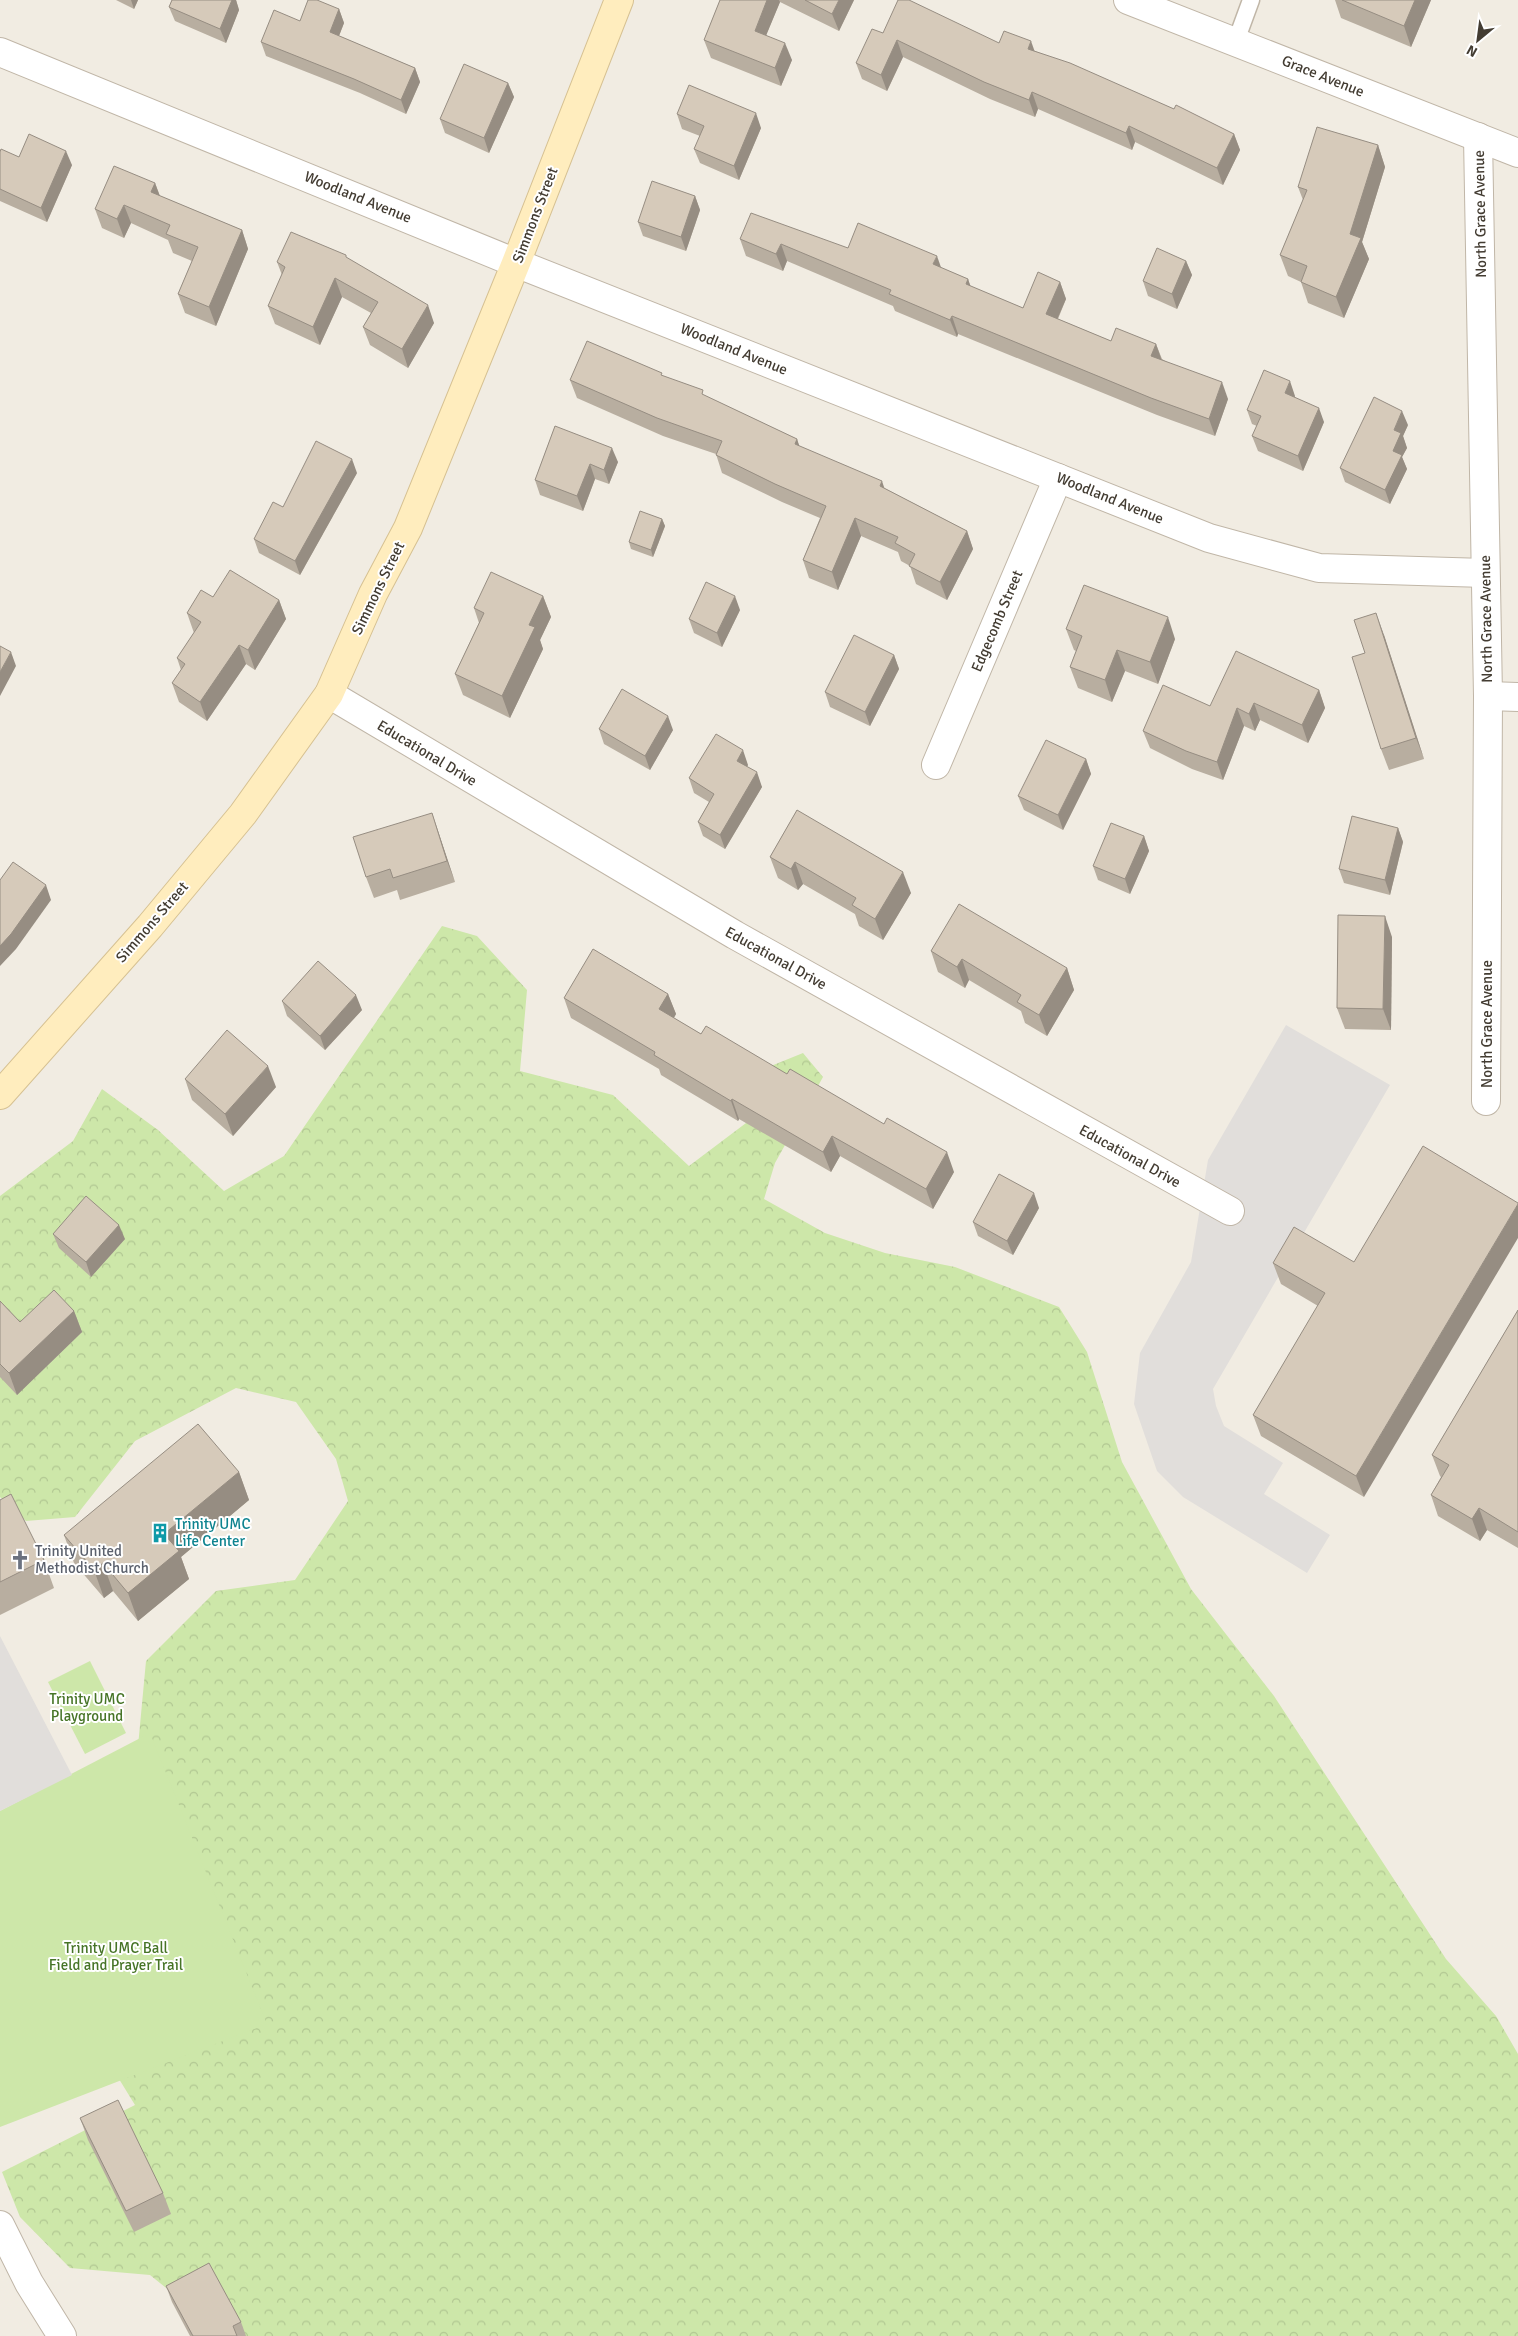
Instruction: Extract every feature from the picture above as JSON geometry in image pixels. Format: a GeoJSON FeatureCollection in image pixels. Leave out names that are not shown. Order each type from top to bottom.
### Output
{"type":"FeatureCollection","features":[{"type":"Feature","properties":{"kind":"street","name":"Simmons Street"},"geometry":{"type":"LineString","coordinates":[[0,1095],[150,926],[243,814],[329,694],[373,594],[408,528],[516,262],[619,0]]}},
{"type":"Feature","properties":{"kind":"street","name":"Grace Avenue"},"geometry":{"type":"LineString","coordinates":[[1128,0],[1518,153]]}},
{"type":"Feature","properties":{"kind":"street","name":"Woodland Avenue"},"geometry":{"type":"LineString","coordinates":[[0,52],[516,262],[1208,538],[1319,568],[1485,573]]}},
{"type":"Feature","properties":{"kind":"street","name":"North Grace Avenue"},"geometry":{"type":"LineString","coordinates":[[1478,137],[1488,696],[1486,1102]]}},
{"type":"Feature","properties":{"kind":"street","name":"Edgecomb Street"},"geometry":{"type":"LineString","coordinates":[[936,765],[1058,478]]}},
{"type":"Feature","properties":{"kind":"street","name":"Educational Drive"},"geometry":{"type":"LineString","coordinates":[[329,694],[580,846],[735,935],[1230,1211]]}},
{"type":"Feature","properties":{"kind":"street"},"geometry":{"type":"LineString","coordinates":[[1488,696],[1518,697]]}},
{"type":"Feature","properties":{"kind":"street"},"geometry":{"type":"LineString","coordinates":[[0,2225],[29,2283],[62,2336]]}},
{"type":"Feature","properties":{"kind":"lane"},"geometry":{"type":"LineString","coordinates":[[1236,41],[1251,0]]}},
{"type":"Feature","properties":{"kind":"green space"},"geometry":{"type":"Polygon","coordinates":[[[442,926],[477,936],[527,990],[520,1071],[613,1095],[689,1166],[750,1120],[766,1068],[803,1053],[823,1077],[775,1163],[764,1199],[825,1233],[885,1253],[955,1267],[1059,1307],[1087,1352],[1122,1462],[1191,1589],[1274,1696],[1446,1959],[1496,2016],[1518,2054],[1518,2336],[226,2336],[150,2275],[70,2268],[20,2217],[2,2172],[135,2105],[119,2079],[128,1853],[146,1661],[216,1591],[295,1580],[348,1501],[336,1459],[296,1402],[236,1388],[135,1441],[75,1517],[26,1521],[0,1497],[0,1196],[73,1141],[102,1089],[158,1130],[224,1191],[284,1156],[442,926]]]}},
{"type":"Feature","properties":{"kind":"green space","name":"Trinity UMC Playground"},"geometry":{"type":"Polygon","coordinates":[[[90,1661],[126,1733],[85,1754],[48,1682],[90,1661]]]}},
{"type":"Feature","properties":{"kind":"green space","name":"Trinity UMC Ball Field and Prayer Trail"},"geometry":{"type":"Polygon","coordinates":[[[150,1733],[267,2024],[0,2127],[0,1811],[150,1733]]]}},
{"type":"Feature","properties":{"kind":"shaded area"},"geometry":{"type":"Polygon","coordinates":[[[1286,1025],[1390,1085],[1213,1389],[1216,1406],[1224,1426],[1283,1463],[1264,1494],[1330,1535],[1307,1573],[1183,1497],[1157,1471],[1134,1404],[1140,1353],[1191,1262],[1208,1160],[1286,1025]]]}},
{"type":"Feature","properties":{"kind":"shaded area"},"geometry":{"type":"Polygon","coordinates":[[[0,1636],[72,1775],[0,1811],[0,1636]]]}},
{"type":"Feature","properties":{"kind":"building"},"geometry":{"type":"Polygon","coordinates":[[[172,0],[232,0],[220,29],[169,7],[172,0]]]}},
{"type":"Feature","properties":{"kind":"building"},"geometry":{"type":"Polygon","coordinates":[[[308,0],[317,0],[339,9],[330,32],[415,68],[401,100],[261,42],[274,10],[300,21],[308,0]]]}},
{"type":"Feature","properties":{"kind":"building"},"geometry":{"type":"Polygon","coordinates":[[[720,0],[767,0],[755,31],[785,43],[775,68],[704,40],[720,0]]]}},
{"type":"Feature","properties":{"kind":"building"},"geometry":{"type":"Polygon","coordinates":[[[805,0],[839,0],[832,14],[805,0]]]}},
{"type":"Feature","properties":{"kind":"building"},"geometry":{"type":"Polygon","coordinates":[[[898,0],[909,0],[999,43],[1004,31],[1031,41],[1028,49],[1070,63],[1174,109],[1176,105],[1234,134],[1217,168],[1129,126],[1126,133],[1032,92],[1029,100],[984,82],[897,40],[881,75],[856,63],[872,29],[883,33],[898,0]]]}},
{"type":"Feature","properties":{"kind":"building"},"geometry":{"type":"Polygon","coordinates":[[[1342,0],[1415,0],[1404,26],[1342,0]]]}},
{"type":"Feature","properties":{"kind":"building"},"geometry":{"type":"Polygon","coordinates":[[[464,64],[508,83],[484,138],[440,119],[464,64]]]}},
{"type":"Feature","properties":{"kind":"building"},"geometry":{"type":"Polygon","coordinates":[[[689,85],[756,113],[734,166],[694,149],[704,126],[677,114],[689,85]]]}},
{"type":"Feature","properties":{"kind":"building"},"geometry":{"type":"Polygon","coordinates":[[[1317,127],[1378,145],[1350,234],[1361,238],[1336,297],[1301,282],[1307,266],[1280,255],[1307,190],[1298,187],[1317,127]]]}},
{"type":"Feature","properties":{"kind":"building"},"geometry":{"type":"Polygon","coordinates":[[[29,134],[66,151],[41,208],[0,189],[1,149],[19,157],[29,134]]]}},
{"type":"Feature","properties":{"kind":"building"},"geometry":{"type":"Polygon","coordinates":[[[114,166],[155,183],[151,192],[242,230],[209,307],[178,294],[198,247],[166,234],[170,225],[124,205],[117,219],[95,209],[114,166]]]}},
{"type":"Feature","properties":{"kind":"building"},"geometry":{"type":"Polygon","coordinates":[[[652,181],[695,196],[681,237],[638,222],[652,181]]]}},
{"type":"Feature","properties":{"kind":"building"},"geometry":{"type":"Polygon","coordinates":[[[751,213],[848,248],[858,223],[937,256],[933,264],[968,279],[966,284],[1023,308],[1038,272],[1060,282],[1046,314],[1111,341],[1116,328],[1156,344],[1151,356],[1222,382],[1209,419],[1151,398],[952,316],[950,320],[889,294],[891,290],[781,244],[776,254],[740,239],[751,213]]]}},
{"type":"Feature","properties":{"kind":"building"},"geometry":{"type":"Polygon","coordinates":[[[291,232],[346,255],[346,257],[428,305],[402,349],[363,327],[378,302],[335,278],[313,327],[268,306],[285,267],[277,262],[291,232]]]}},
{"type":"Feature","properties":{"kind":"building"},"geometry":{"type":"Polygon","coordinates":[[[1157,248],[1186,261],[1172,294],[1143,281],[1157,248]]]}},
{"type":"Feature","properties":{"kind":"building"},"geometry":{"type":"Polygon","coordinates":[[[587,341],[662,373],[661,375],[703,390],[702,394],[797,439],[795,444],[882,481],[880,486],[967,531],[940,582],[909,566],[915,554],[895,543],[898,537],[855,518],[832,572],[803,560],[826,506],[716,455],[722,441],[657,418],[570,380],[587,341]]]}},
{"type":"Feature","properties":{"kind":"building"},"geometry":{"type":"Polygon","coordinates":[[[1264,370],[1290,381],[1285,393],[1319,408],[1298,456],[1252,436],[1261,416],[1247,410],[1264,370]]]}},
{"type":"Feature","properties":{"kind":"building"},"geometry":{"type":"Polygon","coordinates":[[[1374,397],[1402,411],[1394,430],[1401,433],[1393,451],[1402,455],[1385,490],[1340,468],[1374,397]]]}},
{"type":"Feature","properties":{"kind":"building"},"geometry":{"type":"Polygon","coordinates":[[[555,426],[612,448],[604,470],[590,464],[577,496],[535,480],[555,426]]]}},
{"type":"Feature","properties":{"kind":"building"},"geometry":{"type":"Polygon","coordinates":[[[316,441],[352,459],[295,561],[254,539],[273,502],[283,507],[316,441]]]}},
{"type":"Feature","properties":{"kind":"building"},"geometry":{"type":"Polygon","coordinates":[[[640,511],[662,519],[651,550],[629,542],[640,511]]]}},
{"type":"Feature","properties":{"kind":"building"},"geometry":{"type":"Polygon","coordinates":[[[230,570],[279,600],[248,650],[239,645],[200,702],[172,683],[185,664],[177,658],[201,622],[187,613],[201,590],[213,597],[230,570]]]}},
{"type":"Feature","properties":{"kind":"building"},"geometry":{"type":"Polygon","coordinates":[[[491,572],[543,596],[529,625],[535,627],[502,696],[455,674],[484,613],[474,608],[491,572]]]}},
{"type":"Feature","properties":{"kind":"building"},"geometry":{"type":"Polygon","coordinates":[[[706,582],[735,596],[717,633],[689,619],[706,582]]]}},
{"type":"Feature","properties":{"kind":"building"},"geometry":{"type":"Polygon","coordinates":[[[1084,585],[1168,617],[1150,662],[1117,650],[1105,680],[1070,667],[1082,636],[1066,629],[1084,585]]]}},
{"type":"Feature","properties":{"kind":"building"},"geometry":{"type":"Polygon","coordinates":[[[1376,613],[1416,738],[1381,749],[1352,657],[1365,653],[1354,620],[1376,613]]]}},
{"type":"Feature","properties":{"kind":"building"},"geometry":{"type":"Polygon","coordinates":[[[854,635],[894,655],[865,712],[825,692],[854,635]]]}},
{"type":"Feature","properties":{"kind":"building"},"geometry":{"type":"Polygon","coordinates":[[[0,646],[11,652],[0,672],[0,646]]]}},
{"type":"Feature","properties":{"kind":"building"},"geometry":{"type":"Polygon","coordinates":[[[1236,651],[1319,690],[1302,725],[1254,703],[1249,714],[1237,708],[1217,762],[1186,751],[1143,731],[1163,685],[1210,706],[1236,651]]]}},
{"type":"Feature","properties":{"kind":"building"},"geometry":{"type":"Polygon","coordinates":[[[622,689],[668,716],[645,756],[599,729],[622,689]]]}},
{"type":"Feature","properties":{"kind":"building"},"geometry":{"type":"Polygon","coordinates":[[[716,734],[743,750],[737,761],[757,772],[720,835],[698,822],[714,794],[689,778],[716,734]]]}},
{"type":"Feature","properties":{"kind":"building"},"geometry":{"type":"Polygon","coordinates":[[[1046,740],[1086,759],[1058,815],[1018,796],[1046,740]]]}},
{"type":"Feature","properties":{"kind":"building"},"geometry":{"type":"Polygon","coordinates":[[[797,810],[903,872],[875,919],[852,905],[856,898],[795,862],[791,869],[770,857],[797,810]]]}},
{"type":"Feature","properties":{"kind":"building"},"geometry":{"type":"Polygon","coordinates":[[[432,813],[447,861],[393,878],[390,869],[366,877],[353,837],[432,813]]]}},
{"type":"Feature","properties":{"kind":"building"},"geometry":{"type":"Polygon","coordinates":[[[1352,816],[1398,828],[1385,880],[1339,869],[1352,816]]]}},
{"type":"Feature","properties":{"kind":"building"},"geometry":{"type":"Polygon","coordinates":[[[1111,823],[1144,836],[1125,879],[1093,866],[1111,823]]]}},
{"type":"Feature","properties":{"kind":"building"},"geometry":{"type":"Polygon","coordinates":[[[13,862],[46,885],[11,934],[0,946],[0,880],[13,862]]]}},
{"type":"Feature","properties":{"kind":"building"},"geometry":{"type":"Polygon","coordinates":[[[959,904],[1067,968],[1039,1015],[1017,1002],[1021,995],[962,959],[957,967],[931,951],[959,904]]]}},
{"type":"Feature","properties":{"kind":"building"},"geometry":{"type":"Polygon","coordinates":[[[1338,915],[1385,916],[1383,1009],[1337,1008],[1338,915]]]}},
{"type":"Feature","properties":{"kind":"building"},"geometry":{"type":"Polygon","coordinates":[[[593,949],[668,994],[659,1009],[701,1034],[706,1026],[787,1074],[790,1069],[884,1124],[887,1118],[947,1152],[926,1189],[832,1136],[823,1152],[732,1099],[731,1101],[654,1055],[655,1052],[564,998],[593,949]]]}},
{"type":"Feature","properties":{"kind":"building"},"geometry":{"type":"Polygon","coordinates":[[[318,961],[356,995],[320,1036],[282,1001],[318,961]]]}},
{"type":"Feature","properties":{"kind":"building"},"geometry":{"type":"Polygon","coordinates":[[[227,1030],[268,1066],[225,1114],[185,1079],[227,1030]]]}},
{"type":"Feature","properties":{"kind":"building"},"geometry":{"type":"Polygon","coordinates":[[[1423,1146],[1518,1204],[1356,1476],[1253,1415],[1325,1293],[1273,1263],[1294,1227],[1354,1262],[1423,1146]]]}},
{"type":"Feature","properties":{"kind":"building"},"geometry":{"type":"Polygon","coordinates":[[[999,1174],[1034,1193],[1007,1241],[973,1222],[999,1174]]]}},
{"type":"Feature","properties":{"kind":"building"},"geometry":{"type":"Polygon","coordinates":[[[86,1196],[119,1225],[86,1262],[53,1234],[86,1196]]]}},
{"type":"Feature","properties":{"kind":"building"},"geometry":{"type":"Polygon","coordinates":[[[54,1290],[74,1311],[9,1373],[0,1364],[0,1301],[20,1322],[54,1290]]]}},
{"type":"Feature","properties":{"kind":"building"},"geometry":{"type":"Polygon","coordinates":[[[1518,1310],[1518,1532],[1479,1508],[1472,1519],[1431,1495],[1449,1465],[1432,1455],[1518,1310]]]}},
{"type":"Feature","properties":{"kind":"building"},"geometry":{"type":"Polygon","coordinates":[[[198,1424],[239,1472],[164,1534],[179,1551],[128,1593],[103,1563],[94,1570],[64,1535],[198,1424]]]}},
{"type":"Feature","properties":{"kind":"building"},"geometry":{"type":"Polygon","coordinates":[[[11,1494],[44,1560],[0,1582],[0,1500],[11,1494]]]}},
{"type":"Feature","properties":{"kind":"building"},"geometry":{"type":"Polygon","coordinates":[[[118,2100],[163,2193],[126,2211],[80,2118],[118,2100]]]}},
{"type":"Feature","properties":{"kind":"building"},"geometry":{"type":"Polygon","coordinates":[[[209,2263],[241,2322],[233,2326],[237,2336],[193,2336],[166,2286],[209,2263]]]}},
{"type":"Feature","properties":{"kind":"place","name":"Trinity UMC Life Center"},"geometry":{"type":"Point","coordinates":[160,1533]}},
{"type":"Feature","properties":{"kind":"place","name":"Trinity United Methodist Church"},"geometry":{"type":"Point","coordinates":[20,1560]}}]}
